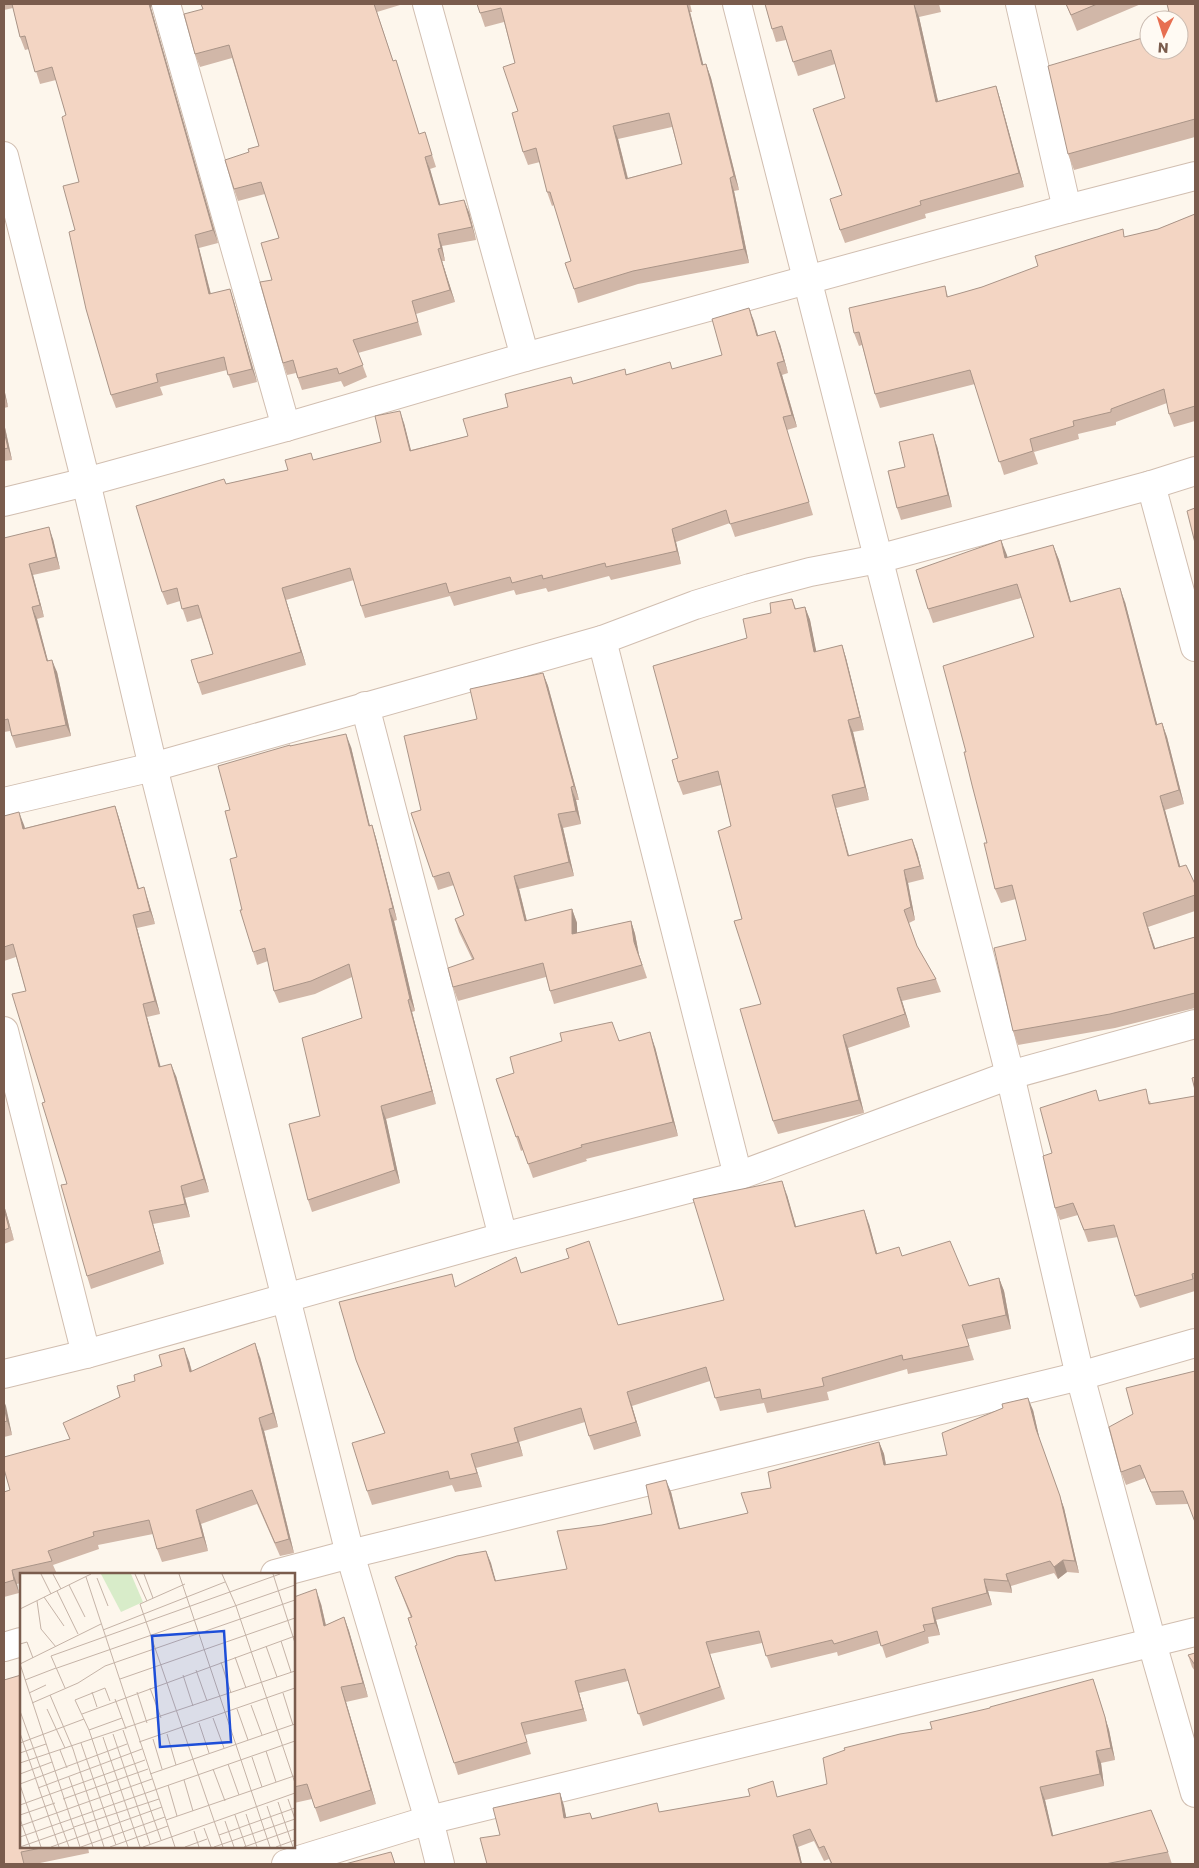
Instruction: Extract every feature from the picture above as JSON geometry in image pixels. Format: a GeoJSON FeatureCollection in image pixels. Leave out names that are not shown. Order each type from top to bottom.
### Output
{"type":"FeatureCollection","features":[{"type":"Feature","properties":{"kind":"street"},"geometry":{"type":"LineString","coordinates":[[166,4],[286,427]]}},
{"type":"Feature","properties":{"kind":"street"},"geometry":{"type":"LineString","coordinates":[[427,4],[525,357]]}},
{"type":"Feature","properties":{"kind":"street"},"geometry":{"type":"LineString","coordinates":[[737,4],[806,281],[1010,1075],[1080,1376],[1195,1794]]}},
{"type":"Feature","properties":{"kind":"street"},"geometry":{"type":"LineString","coordinates":[[1020,4],[1067,209]]}},
{"type":"Feature","properties":{"kind":"street"},"geometry":{"type":"LineString","coordinates":[[4,156],[86,482],[153,767],[350,1554],[429,1820],[440,1864]]}},
{"type":"Feature","properties":{"kind":"street"},"geometry":{"type":"LineString","coordinates":[[4,502],[86,482],[286,427],[525,357],[1067,209],[1195,176]]}},
{"type":"Feature","properties":{"kind":"street"},"geometry":{"type":"LineString","coordinates":[[4,802],[153,767],[602,640],[695,605],[750,588],[810,572],[878,559],[1151,485],[1195,471]]}},
{"type":"Feature","properties":{"kind":"street"},"geometry":{"type":"LineString","coordinates":[[1151,485],[1195,647]]}},
{"type":"Feature","properties":{"kind":"street"},"geometry":{"type":"LineString","coordinates":[[602,640],[738,1176]]}},
{"type":"Feature","properties":{"kind":"street"},"geometry":{"type":"LineString","coordinates":[[365,706],[503,1236]]}},
{"type":"Feature","properties":{"kind":"street"},"geometry":{"type":"LineString","coordinates":[[4,1374],[86,1354],[503,1236],[738,1176],[1010,1075],[1195,1024]]}},
{"type":"Feature","properties":{"kind":"street"},"geometry":{"type":"LineString","coordinates":[[4,1031],[86,1354]]}},
{"type":"Feature","properties":{"kind":"street"},"geometry":{"type":"LineString","coordinates":[[279,1573],[1080,1376],[1195,1344]]}},
{"type":"Feature","properties":{"kind":"street"},"geometry":{"type":"LineString","coordinates":[[286,1864],[429,1820],[1195,1632]]}},
{"type":"Feature","properties":{"kind":"street"},"geometry":{"type":"LineString","coordinates":[[4,1646],[20,1642]]}},
{"type":"Feature","properties":{"kind":"building"},"geometry":{"type":"Polygon","coordinates":[[[12,4],[149,4],[213,230],[195,235],[209,294],[230,289],[252,369],[228,375],[224,357],[156,374],[158,382],[111,395],[86,309],[69,232],[75,230],[63,186],[79,182],[62,117],[66,115],[52,67],[35,72],[25,36],[20,37],[12,4]]]}},
{"type":"Feature","properties":{"kind":"building"},"geometry":{"type":"Polygon","coordinates":[[[201,4],[374,4],[393,61],[396,60],[419,134],[425,132],[432,155],[425,157],[439,205],[464,200],[472,227],[438,234],[441,248],[438,249],[450,290],[412,301],[418,322],[353,340],[363,365],[339,374],[337,368],[298,378],[293,360],[283,363],[260,282],[272,280],[261,243],[279,238],[261,182],[234,189],[225,160],[249,152],[248,149],[259,146],[229,45],[195,54],[184,14],[203,9],[201,4]]]}},
{"type":"Feature","properties":{"kind":"building"},"geometry":{"type":"Polygon","coordinates":[[[477,4],[687,4],[702,65],[706,64],[734,176],[730,178],[744,249],[633,271],[574,289],[565,263],[571,261],[550,192],[547,192],[536,148],[523,152],[512,113],[518,111],[503,67],[515,63],[501,8],[480,13],[477,4]],[[669,113],[613,126],[626,179],[682,164],[669,113]]]}},
{"type":"Feature","properties":{"kind":"building"},"geometry":{"type":"Polygon","coordinates":[[[765,4],[914,4],[936,102],[996,86],[1019,173],[920,201],[921,205],[840,230],[830,199],[842,195],[813,109],[845,98],[831,50],[793,62],[782,26],[772,29],[765,4]]]}},
{"type":"Feature","properties":{"kind":"building"},"geometry":{"type":"Polygon","coordinates":[[[1066,4],[1097,4],[1071,15],[1066,4]]]}},
{"type":"Feature","properties":{"kind":"building"},"geometry":{"type":"Polygon","coordinates":[[[1167,4],[1195,4],[1195,119],[1068,154],[1048,66],[1139,39],[1139,60],[1189,60],[1189,10],[1168,10],[1167,4]]]}},
{"type":"Feature","properties":{"kind":"building"},"geometry":{"type":"Polygon","coordinates":[[[1195,214],[1195,406],[1169,414],[1164,389],[1111,409],[1111,412],[1073,421],[1074,426],[1030,439],[1033,451],[999,462],[970,370],[875,394],[859,332],[854,333],[849,308],[945,286],[947,297],[982,287],[1038,266],[1035,256],[1123,229],[1124,237],[1158,229],[1195,214]]]}},
{"type":"Feature","properties":{"kind":"building"},"geometry":{"type":"Polygon","coordinates":[[[749,308],[757,336],[775,331],[784,361],[777,363],[792,415],[783,417],[809,502],[730,524],[726,510],[672,529],[677,551],[606,567],[605,563],[543,579],[542,575],[512,583],[510,577],[449,593],[446,583],[361,606],[350,568],[282,588],[301,652],[198,683],[191,660],[213,654],[198,605],[182,609],[177,588],[162,592],[136,506],[224,479],[226,484],[288,470],[285,460],[311,453],[313,460],[381,442],[375,416],[400,411],[410,451],[468,436],[463,419],[508,407],[505,394],[571,377],[573,384],[625,369],[626,375],[670,362],[672,369],[722,355],[712,319],[749,308]]]}},
{"type":"Feature","properties":{"kind":"building"},"geometry":{"type":"Polygon","coordinates":[[[4,431],[8,448],[4,449],[4,431]]]}},
{"type":"Feature","properties":{"kind":"building"},"geometry":{"type":"Polygon","coordinates":[[[933,434],[948,495],[897,508],[888,471],[905,467],[899,442],[933,434]]]}},
{"type":"Feature","properties":{"kind":"building"},"geometry":{"type":"Polygon","coordinates":[[[1195,508],[1195,543],[1187,511],[1195,508]]]}},
{"type":"Feature","properties":{"kind":"building"},"geometry":{"type":"Polygon","coordinates":[[[49,527],[56,557],[29,564],[40,605],[32,607],[47,661],[52,660],[66,725],[12,736],[8,719],[4,720],[4,538],[49,527]]]}},
{"type":"Feature","properties":{"kind":"building"},"geometry":{"type":"Polygon","coordinates":[[[1001,540],[1005,558],[1053,545],[1070,602],[1120,588],[1156,725],[1162,723],[1179,790],[1160,796],[1179,867],[1186,865],[1195,884],[1195,895],[1143,913],[1154,949],[1195,937],[1195,993],[1110,1014],[1013,1031],[994,948],[1026,940],[1012,885],[995,889],[984,843],[987,843],[964,752],[966,752],[943,666],[1034,637],[1017,584],[928,609],[916,570],[1001,540]]]}},
{"type":"Feature","properties":{"kind":"building"},"geometry":{"type":"Polygon","coordinates":[[[792,599],[795,609],[805,607],[814,652],[842,645],[860,717],[848,720],[865,787],[832,795],[848,856],[912,839],[920,866],[904,870],[911,907],[904,910],[917,946],[936,979],[897,988],[905,1014],[843,1035],[859,1100],[773,1121],[740,1009],[761,1004],[734,921],[742,919],[718,831],[731,826],[718,771],[678,782],[672,760],[678,758],[653,666],[747,638],[743,619],[771,613],[770,603],[792,599]]]}},
{"type":"Feature","properties":{"kind":"building"},"geometry":{"type":"Polygon","coordinates":[[[543,673],[574,786],[571,787],[576,811],[558,814],[569,862],[514,876],[525,921],[572,909],[572,934],[631,921],[634,942],[642,965],[550,991],[543,963],[453,987],[448,968],[474,959],[455,919],[464,915],[449,872],[433,877],[411,813],[421,810],[404,736],[477,719],[470,689],[543,673]]]}},
{"type":"Feature","properties":{"kind":"building"},"geometry":{"type":"Polygon","coordinates":[[[346,734],[369,826],[372,825],[393,908],[389,909],[410,999],[408,1000],[432,1091],[381,1106],[395,1170],[308,1200],[289,1124],[320,1116],[302,1038],[362,1018],[349,964],[311,981],[274,991],[265,948],[253,952],[240,910],[242,910],[230,859],[237,857],[225,811],[230,810],[218,766],[290,745],[346,734]]]}},
{"type":"Feature","properties":{"kind":"building"},"geometry":{"type":"Polygon","coordinates":[[[115,806],[138,889],[144,887],[150,911],[133,915],[155,1001],[143,1004],[159,1067],[171,1064],[204,1179],[181,1186],[185,1204],[149,1211],[160,1251],[87,1276],[61,1185],[67,1184],[42,1103],[45,1102],[12,994],[26,991],[13,944],[4,947],[4,816],[19,812],[23,829],[115,806]]]}},
{"type":"Feature","properties":{"kind":"building"},"geometry":{"type":"Polygon","coordinates":[[[612,1022],[619,1041],[650,1032],[673,1122],[581,1145],[582,1147],[528,1164],[518,1136],[516,1137],[496,1079],[514,1073],[510,1057],[562,1041],[560,1033],[612,1022]]]}},
{"type":"Feature","properties":{"kind":"building"},"geometry":{"type":"Polygon","coordinates":[[[1195,1077],[1195,1090],[1192,1078],[1195,1077]]]}},
{"type":"Feature","properties":{"kind":"building"},"geometry":{"type":"Polygon","coordinates":[[[1146,1089],[1149,1104],[1195,1096],[1195,1273],[1192,1274],[1193,1279],[1135,1296],[1114,1225],[1084,1230],[1073,1203],[1055,1208],[1043,1156],[1052,1153],[1040,1108],[1096,1090],[1099,1101],[1146,1089]]]}},
{"type":"Feature","properties":{"kind":"building"},"geometry":{"type":"Polygon","coordinates":[[[782,1181],[795,1227],[864,1210],[876,1254],[899,1247],[902,1256],[950,1241],[969,1286],[999,1278],[1006,1315],[962,1325],[969,1346],[903,1360],[902,1355],[822,1378],[824,1386],[762,1399],[760,1389],[715,1398],[706,1367],[627,1392],[636,1422],[589,1436],[581,1408],[514,1428],[518,1442],[471,1454],[477,1473],[450,1479],[448,1471],[367,1491],[352,1443],[385,1433],[356,1360],[339,1302],[452,1274],[455,1287],[516,1257],[521,1273],[569,1258],[566,1249],[589,1241],[618,1325],[724,1300],[693,1199],[782,1181]]]}},
{"type":"Feature","properties":{"kind":"building"},"geometry":{"type":"Polygon","coordinates":[[[4,1209],[9,1228],[4,1230],[4,1209]]]}},
{"type":"Feature","properties":{"kind":"building"},"geometry":{"type":"Polygon","coordinates":[[[255,1343],[273,1413],[259,1418],[289,1539],[275,1543],[252,1490],[196,1510],[203,1537],[157,1549],[149,1520],[93,1532],[94,1536],[48,1551],[52,1561],[12,1570],[14,1580],[4,1583],[4,1492],[10,1490],[4,1469],[4,1457],[70,1439],[63,1423],[120,1397],[117,1386],[135,1381],[134,1375],[162,1366],[159,1355],[184,1348],[190,1372],[255,1343]]]}},
{"type":"Feature","properties":{"kind":"building"},"geometry":{"type":"Polygon","coordinates":[[[1195,1371],[1195,1522],[1183,1491],[1151,1492],[1140,1465],[1121,1472],[1109,1427],[1133,1414],[1126,1388],[1195,1371]]]}},
{"type":"Feature","properties":{"kind":"building"},"geometry":{"type":"Polygon","coordinates":[[[1028,1398],[1036,1429],[1060,1496],[1075,1561],[1063,1560],[1054,1567],[1050,1561],[1006,1574],[1008,1581],[984,1579],[987,1593],[932,1608],[935,1623],[923,1625],[925,1631],[881,1646],[877,1631],[834,1644],[832,1640],[766,1656],[759,1631],[706,1642],[720,1687],[638,1714],[625,1669],[575,1681],[583,1709],[521,1723],[527,1742],[454,1763],[415,1646],[417,1645],[408,1618],[412,1617],[395,1577],[457,1556],[486,1551],[495,1581],[567,1569],[557,1531],[602,1525],[652,1514],[646,1485],[666,1480],[679,1529],[748,1513],[741,1493],[771,1488],[768,1472],[879,1442],[884,1465],[947,1455],[942,1433],[1003,1408],[1002,1404],[1028,1398]]]}},
{"type":"Feature","properties":{"kind":"building"},"geometry":{"type":"Polygon","coordinates":[[[4,1405],[7,1421],[4,1422],[4,1405]]]}},
{"type":"Feature","properties":{"kind":"building"},"geometry":{"type":"Polygon","coordinates":[[[316,1589],[324,1626],[344,1617],[363,1683],[341,1687],[371,1790],[315,1808],[307,1784],[295,1787],[295,1597],[316,1589]]]}},
{"type":"Feature","properties":{"kind":"building"},"geometry":{"type":"Polygon","coordinates":[[[1195,1653],[1195,1665],[1188,1655],[1195,1653]]]}},
{"type":"Feature","properties":{"kind":"building"},"geometry":{"type":"Polygon","coordinates":[[[20,1675],[20,1848],[41,1848],[21,1852],[24,1864],[4,1864],[4,1680],[20,1675]]]}},
{"type":"Feature","properties":{"kind":"building"},"geometry":{"type":"Polygon","coordinates":[[[1093,1679],[1105,1717],[1111,1748],[1096,1751],[1100,1774],[1040,1787],[1052,1836],[1151,1810],[1168,1852],[1105,1864],[832,1864],[824,1846],[819,1848],[810,1829],[793,1835],[801,1864],[487,1864],[480,1838],[500,1835],[493,1808],[560,1793],[564,1818],[590,1813],[592,1819],[657,1803],[659,1812],[750,1796],[748,1789],[773,1781],[777,1797],[827,1784],[823,1758],[845,1750],[844,1748],[900,1734],[932,1729],[930,1722],[990,1708],[1093,1679]]]}},
{"type":"Feature","properties":{"kind":"building"},"geometry":{"type":"Polygon","coordinates":[[[391,1852],[395,1864],[345,1864],[391,1852]]]}}]}
